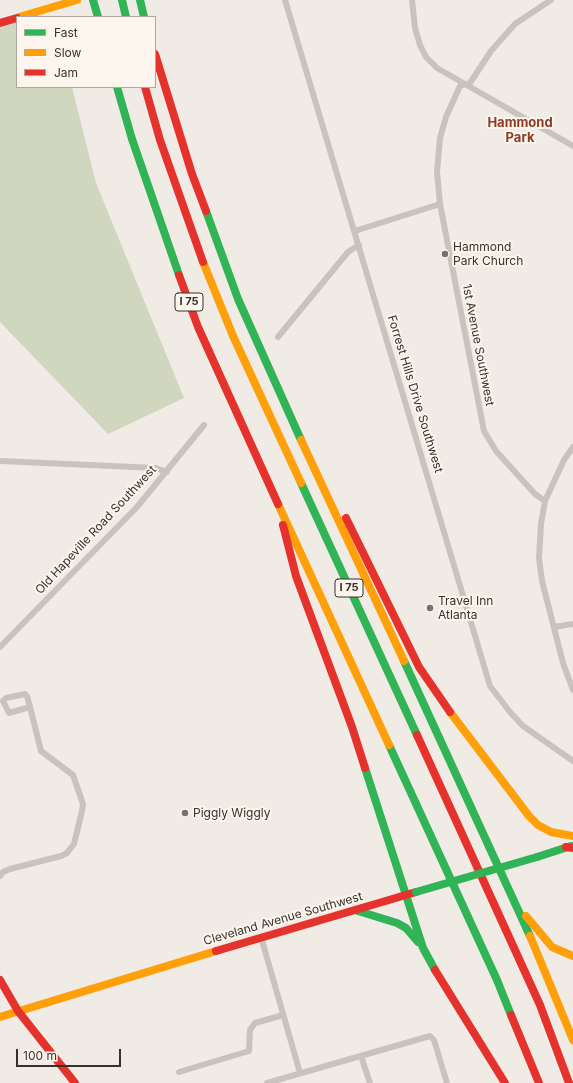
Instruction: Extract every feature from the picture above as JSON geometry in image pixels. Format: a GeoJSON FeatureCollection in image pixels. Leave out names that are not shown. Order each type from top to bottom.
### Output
{"type":"FeatureCollection","features":[{"type":"Feature","properties":{"kind":"main road"},"geometry":{"type":"LineString","coordinates":[[21,16],[77,0]]}},
{"type":"Feature","properties":{"kind":"main road"},"geometry":{"type":"LineString","coordinates":[[122,0],[125,13]]}},
{"type":"Feature","properties":{"kind":"main road"},"geometry":{"type":"LineString","coordinates":[[140,3],[144,16]]}},
{"type":"Feature","properties":{"kind":"main road"},"geometry":{"type":"LineString","coordinates":[[94,4],[98,16]]}},
{"type":"Feature","properties":{"kind":"main road"},"geometry":{"type":"LineString","coordinates":[[0,23],[16,18]]}},
{"type":"Feature","properties":{"kind":"main road"},"geometry":{"type":"LineString","coordinates":[[156,57],[192,174],[214,237],[238,298],[297,432],[514,900],[547,974],[573,1040]]}},
{"type":"Feature","properties":{"kind":"main road","name":"I 75"},"geometry":{"type":"LineString","coordinates":[[117,88],[132,139],[163,233],[198,327],[280,510],[494,973],[518,1027],[539,1083]]}},
{"type":"Feature","properties":{"kind":"main road","name":"I 75"},"geometry":{"type":"LineString","coordinates":[[145,88],[160,140],[191,232],[233,336],[540,1004],[569,1083]]}},
{"type":"Feature","properties":{"kind":"main road"},"geometry":{"type":"LineString","coordinates":[[297,432],[329,484],[404,639],[432,688],[529,816],[538,825],[551,832],[573,836]]}},
{"type":"Feature","properties":{"kind":"main road"},"geometry":{"type":"LineString","coordinates":[[280,510],[286,542],[296,576],[354,734],[423,948]]}},
{"type":"Feature","properties":{"kind":"main road","name":"Cleveland Avenue Southwest"},"geometry":{"type":"LineString","coordinates":[[0,1017],[261,937],[358,911],[416,892],[571,847]]}},
{"type":"Feature","properties":{"kind":"main road"},"geometry":{"type":"LineString","coordinates":[[514,900],[545,940],[561,952],[573,956]]}},
{"type":"Feature","properties":{"kind":"main road"},"geometry":{"type":"LineString","coordinates":[[358,911],[398,923],[414,936],[423,948],[443,985],[505,1083]]}},
{"type":"Feature","properties":{"kind":"main road"},"geometry":{"type":"LineString","coordinates":[[0,980],[18,1011],[75,1083]]}},
{"type":"Feature","properties":{"kind":"street","name":"Forrest Hills Drive Southwest"},"geometry":{"type":"LineString","coordinates":[[285,0],[490,686],[510,712],[524,726],[572,758]]}},
{"type":"Feature","properties":{"kind":"street"},"geometry":{"type":"LineString","coordinates":[[412,0],[415,28],[420,45],[426,57],[437,68],[573,146]]}},
{"type":"Feature","properties":{"kind":"street","name":"1st Avenue Southwest"},"geometry":{"type":"LineString","coordinates":[[545,501],[535,494],[496,451],[484,431],[440,204],[437,172],[440,138],[453,100],[460,86],[470,84],[502,37],[525,17],[551,0]]}},
{"type":"Feature","properties":{"kind":"street"},"geometry":{"type":"LineString","coordinates":[[355,231],[440,204]]}},
{"type":"Feature","properties":{"kind":"street"},"geometry":{"type":"LineString","coordinates":[[278,337],[348,252],[359,245]]}},
{"type":"Feature","properties":{"kind":"street","name":"Old Hapeville Road Southwest"},"geometry":{"type":"LineString","coordinates":[[0,647],[106,540],[167,472],[204,425]]}},
{"type":"Feature","properties":{"kind":"street"},"geometry":{"type":"LineString","coordinates":[[573,447],[560,467],[545,501],[541,524],[539,558],[542,581],[563,663],[573,690]]}},
{"type":"Feature","properties":{"kind":"street"},"geometry":{"type":"LineString","coordinates":[[0,460],[156,468],[167,472]]}},
{"type":"Feature","properties":{"kind":"street"},"geometry":{"type":"LineString","coordinates":[[554,627],[573,624]]}},
{"type":"Feature","properties":{"kind":"street"},"geometry":{"type":"LineString","coordinates":[[0,876],[2,872],[10,869],[61,856],[67,853],[74,844],[82,811],[83,804],[73,775],[42,752],[30,708]]}},
{"type":"Feature","properties":{"kind":"street"},"geometry":{"type":"LineString","coordinates":[[261,937],[300,1073]]}},
{"type":"Feature","properties":{"kind":"street"},"geometry":{"type":"LineString","coordinates":[[179,1072],[249,1051],[250,1030],[255,1024],[283,1015]]}},
{"type":"Feature","properties":{"kind":"street"},"geometry":{"type":"LineString","coordinates":[[267,1083],[430,1036],[434,1040],[447,1083]]}},
{"type":"Feature","properties":{"kind":"street"},"geometry":{"type":"LineString","coordinates":[[361,1056],[370,1083]]}},
{"type":"Feature","properties":{"kind":"street"},"geometry":{"type":"LineString","coordinates":[[289,1076],[292,1083]]}},
{"type":"Feature","properties":{"kind":"green space"},"geometry":{"type":"Polygon","coordinates":[[[16,17],[16,88],[72,88],[96,183],[184,398],[108,434],[0,322],[0,22],[16,17]]]}},
{"type":"Feature","properties":{"kind":"traffic: fast"},"geometry":{"type":"LineString","coordinates":[[93,0],[98,16]]}},
{"type":"Feature","properties":{"kind":"traffic: fast"},"geometry":{"type":"LineString","coordinates":[[122,0],[126,16]]}},
{"type":"Feature","properties":{"kind":"traffic: fast"},"geometry":{"type":"LineString","coordinates":[[140,0],[144,16]]}},
{"type":"Feature","properties":{"kind":"traffic: fast"},"geometry":{"type":"LineString","coordinates":[[117,88],[132,139],[179,275]]}},
{"type":"Feature","properties":{"kind":"traffic: fast"},"geometry":{"type":"LineString","coordinates":[[206,211],[238,299],[301,440]]}},
{"type":"Feature","properties":{"kind":"traffic: fast"},"geometry":{"type":"LineString","coordinates":[[301,483],[417,735]]}},
{"type":"Feature","properties":{"kind":"traffic: fast"},"geometry":{"type":"LineString","coordinates":[[404,661],[530,936]]}},
{"type":"Feature","properties":{"kind":"traffic: fast"},"geometry":{"type":"LineString","coordinates":[[389,745],[497,980],[511,1015]]}},
{"type":"Feature","properties":{"kind":"traffic: fast"},"geometry":{"type":"LineString","coordinates":[[365,768],[423,948],[435,970]]}},
{"type":"Feature","properties":{"kind":"traffic: fast"},"geometry":{"type":"LineString","coordinates":[[537,857],[571,846]]}},
{"type":"Feature","properties":{"kind":"traffic: fast"},"geometry":{"type":"LineString","coordinates":[[416,892],[537,857]]}},
{"type":"Feature","properties":{"kind":"traffic: fast"},"geometry":{"type":"LineString","coordinates":[[358,911],[397,923],[406,928],[418,942]]}},
{"type":"Feature","properties":{"kind":"traffic: slow"},"geometry":{"type":"LineString","coordinates":[[22,16],[77,0]]}},
{"type":"Feature","properties":{"kind":"traffic: slow"},"geometry":{"type":"LineString","coordinates":[[203,262],[233,336],[301,483]]}},
{"type":"Feature","properties":{"kind":"traffic: slow"},"geometry":{"type":"LineString","coordinates":[[301,440],[404,661]]}},
{"type":"Feature","properties":{"kind":"traffic: slow"},"geometry":{"type":"LineString","coordinates":[[278,504],[389,745]]}},
{"type":"Feature","properties":{"kind":"traffic: slow"},"geometry":{"type":"LineString","coordinates":[[450,712],[529,816],[538,825],[551,832],[573,836]]}},
{"type":"Feature","properties":{"kind":"traffic: slow"},"geometry":{"type":"LineString","coordinates":[[526,916],[552,947],[573,956]]}},
{"type":"Feature","properties":{"kind":"traffic: slow"},"geometry":{"type":"LineString","coordinates":[[530,936],[573,1040]]}},
{"type":"Feature","properties":{"kind":"traffic: slow"},"geometry":{"type":"LineString","coordinates":[[0,1017],[216,951]]}},
{"type":"Feature","properties":{"kind":"traffic: jam"},"geometry":{"type":"LineString","coordinates":[[0,23],[16,18]]}},
{"type":"Feature","properties":{"kind":"traffic: jam"},"geometry":{"type":"LineString","coordinates":[[156,57],[192,174],[206,211]]}},
{"type":"Feature","properties":{"kind":"traffic: jam"},"geometry":{"type":"LineString","coordinates":[[145,88],[160,140],[203,262]]}},
{"type":"Feature","properties":{"kind":"traffic: jam"},"geometry":{"type":"LineString","coordinates":[[179,275],[198,327],[278,504]]}},
{"type":"Feature","properties":{"kind":"traffic: jam"},"geometry":{"type":"LineString","coordinates":[[346,518],[419,667],[450,712]]}},
{"type":"Feature","properties":{"kind":"traffic: jam"},"geometry":{"type":"LineString","coordinates":[[283,525],[296,576],[352,727],[365,768]]}},
{"type":"Feature","properties":{"kind":"traffic: jam"},"geometry":{"type":"LineString","coordinates":[[417,735],[540,1005],[569,1083]]}},
{"type":"Feature","properties":{"kind":"traffic: jam"},"geometry":{"type":"LineString","coordinates":[[566,847],[573,848]]}},
{"type":"Feature","properties":{"kind":"traffic: jam"},"geometry":{"type":"LineString","coordinates":[[216,951],[416,892]]}},
{"type":"Feature","properties":{"kind":"traffic: jam"},"geometry":{"type":"LineString","coordinates":[[435,970],[505,1083]]}},
{"type":"Feature","properties":{"kind":"traffic: jam"},"geometry":{"type":"LineString","coordinates":[[0,980],[18,1011],[75,1083]]}},
{"type":"Feature","properties":{"kind":"traffic: jam"},"geometry":{"type":"LineString","coordinates":[[511,1015],[539,1083]]}},
{"type":"Feature","properties":{"kind":"place","name":"Hammond Park Church"},"geometry":{"type":"Point","coordinates":[445,254]}},
{"type":"Feature","properties":{"kind":"place","name":"Travel Inn Atlanta"},"geometry":{"type":"Point","coordinates":[430,608]}},
{"type":"Feature","properties":{"kind":"place","name":"Piggly Wiggly"},"geometry":{"type":"Point","coordinates":[185,813]}},
{"type":"Feature","properties":{"kind":"district","name":"Hammond Park"},"geometry":{"type":"Point","coordinates":[520,130]}}]}
